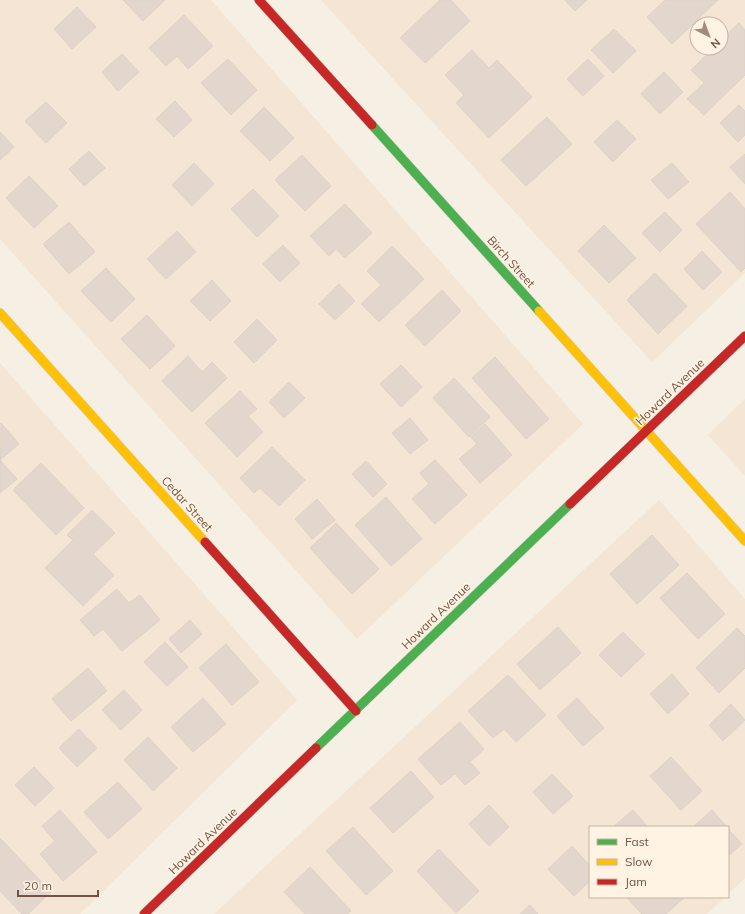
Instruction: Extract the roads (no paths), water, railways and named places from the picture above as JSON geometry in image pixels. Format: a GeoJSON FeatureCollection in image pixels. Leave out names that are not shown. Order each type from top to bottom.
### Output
{"type":"FeatureCollection","features":[{"type":"Feature","properties":{"kind":"street","name":"Birch Street"},"geometry":{"type":"LineString","coordinates":[[259,0],[745,541]]}},
{"type":"Feature","properties":{"kind":"street","name":"Cedar Street"},"geometry":{"type":"LineString","coordinates":[[0,313],[356,711]]}},
{"type":"Feature","properties":{"kind":"street","name":"Howard Avenue"},"geometry":{"type":"LineString","coordinates":[[144,914],[745,336]]}}]}
